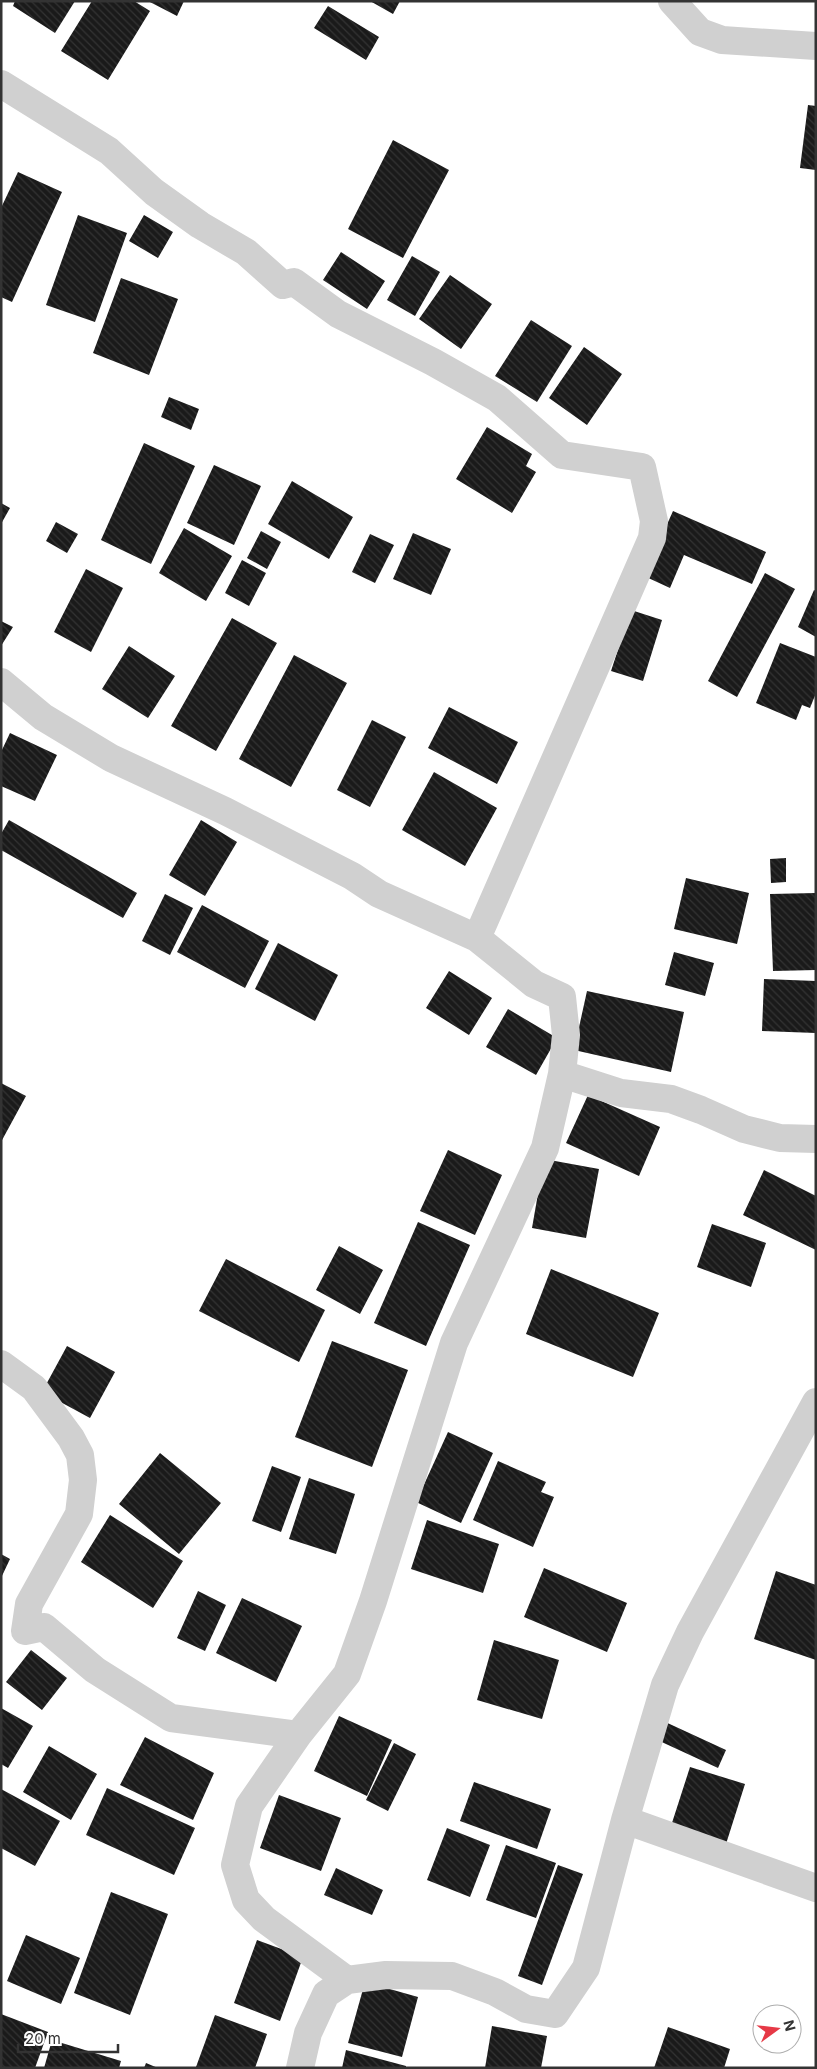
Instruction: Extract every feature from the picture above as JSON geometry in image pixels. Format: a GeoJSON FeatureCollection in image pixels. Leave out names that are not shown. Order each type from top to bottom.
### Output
{"type":"FeatureCollection","features":[{"type":"Feature","properties":{"kind":"street"},"geometry":{"type":"LineString","coordinates":[[672,1],[700,32],[722,40],[816,46]]}},
{"type":"Feature","properties":{"kind":"street"},"geometry":{"type":"LineString","coordinates":[[1,84],[109,151],[154,192],[200,225],[246,252],[283,285],[294,282],[338,314],[433,362],[496,398],[562,455],[642,467],[654,521],[652,538],[477,938]]}},
{"type":"Feature","properties":{"kind":"street"},"geometry":{"type":"LineString","coordinates":[[1,682],[43,718],[112,758],[250,824],[352,876],[379,894],[477,938],[534,984],[562,997],[566,1035],[562,1074],[545,1148],[454,1343],[373,1601],[347,1674],[298,1735],[249,1806],[235,1865],[246,1900],[264,1919],[347,1980]]}},
{"type":"Feature","properties":{"kind":"street"},"geometry":{"type":"LineString","coordinates":[[562,1074],[621,1093],[671,1099],[744,1129],[780,1138],[816,1139]]}},
{"type":"Feature","properties":{"kind":"street"},"geometry":{"type":"LineString","coordinates":[[1,1364],[34,1388],[71,1438],[80,1455],[83,1480],[79,1514],[29,1604],[25,1631],[44,1627],[95,1670],[171,1718],[298,1735]]}},
{"type":"Feature","properties":{"kind":"street"},"geometry":{"type":"LineString","coordinates":[[300,2068],[308,2034],[326,1994],[347,1980],[386,1975],[452,1976],[495,1992],[526,2009],[555,2014],[586,1968],[625,1820],[665,1685],[690,1632],[816,1402]]}},
{"type":"Feature","properties":{"kind":"street"},"geometry":{"type":"LineString","coordinates":[[625,1820],[816,1888]]}},
{"type":"Feature","properties":{"kind":"building"},"geometry":{"type":"Polygon","coordinates":[[[15,1],[75,1],[55,33],[13,6],[15,1]]]}},
{"type":"Feature","properties":{"kind":"building"},"geometry":{"type":"Polygon","coordinates":[[[92,1],[134,1],[150,11],[108,80],[61,51],[92,1]]]}},
{"type":"Feature","properties":{"kind":"building"},"geometry":{"type":"Polygon","coordinates":[[[148,1],[184,1],[177,16],[148,1]]]}},
{"type":"Feature","properties":{"kind":"building"},"geometry":{"type":"Polygon","coordinates":[[[370,1],[400,1],[393,14],[370,1]]]}},
{"type":"Feature","properties":{"kind":"building"},"geometry":{"type":"Polygon","coordinates":[[[328,6],[379,37],[366,60],[314,28],[328,6]]]}},
{"type":"Feature","properties":{"kind":"building"},"geometry":{"type":"Polygon","coordinates":[[[808,105],[816,106],[816,170],[800,168],[808,105]]]}},
{"type":"Feature","properties":{"kind":"building"},"geometry":{"type":"Polygon","coordinates":[[[393,140],[449,170],[403,258],[348,229],[393,140]]]}},
{"type":"Feature","properties":{"kind":"building"},"geometry":{"type":"Polygon","coordinates":[[[18,172],[62,192],[12,302],[1,297],[1,208],[18,172]]]}},
{"type":"Feature","properties":{"kind":"building"},"geometry":{"type":"Polygon","coordinates":[[[78,215],[127,233],[95,322],[46,305],[78,215]]]}},
{"type":"Feature","properties":{"kind":"building"},"geometry":{"type":"Polygon","coordinates":[[[144,215],[173,232],[158,258],[129,241],[144,215]]]}},
{"type":"Feature","properties":{"kind":"building"},"geometry":{"type":"Polygon","coordinates":[[[341,252],[385,281],[367,309],[323,280],[341,252]]]}},
{"type":"Feature","properties":{"kind":"building"},"geometry":{"type":"Polygon","coordinates":[[[412,256],[440,272],[415,316],[387,300],[412,256]]]}},
{"type":"Feature","properties":{"kind":"building"},"geometry":{"type":"Polygon","coordinates":[[[450,275],[492,304],[461,349],[419,319],[450,275]]]}},
{"type":"Feature","properties":{"kind":"building"},"geometry":{"type":"Polygon","coordinates":[[[121,278],[178,299],[149,375],[93,353],[121,278]]]}},
{"type":"Feature","properties":{"kind":"building"},"geometry":{"type":"Polygon","coordinates":[[[531,320],[572,346],[537,402],[495,376],[531,320]]]}},
{"type":"Feature","properties":{"kind":"building"},"geometry":{"type":"Polygon","coordinates":[[[584,347],[622,374],[587,425],[549,398],[584,347]]]}},
{"type":"Feature","properties":{"kind":"building"},"geometry":{"type":"Polygon","coordinates":[[[169,397],[199,409],[191,430],[161,417],[169,397]]]}},
{"type":"Feature","properties":{"kind":"building"},"geometry":{"type":"Polygon","coordinates":[[[487,427],[532,454],[526,466],[536,472],[512,513],[456,479],[487,427]]]}},
{"type":"Feature","properties":{"kind":"building"},"geometry":{"type":"Polygon","coordinates":[[[144,443],[195,466],[151,564],[101,540],[144,443]]]}},
{"type":"Feature","properties":{"kind":"building"},"geometry":{"type":"Polygon","coordinates":[[[214,465],[261,486],[234,545],[187,523],[214,465]]]}},
{"type":"Feature","properties":{"kind":"building"},"geometry":{"type":"Polygon","coordinates":[[[292,481],[353,517],[329,559],[268,524],[292,481]]]}},
{"type":"Feature","properties":{"kind":"building"},"geometry":{"type":"Polygon","coordinates":[[[1,503],[10,508],[1,524],[1,503]]]}},
{"type":"Feature","properties":{"kind":"building"},"geometry":{"type":"Polygon","coordinates":[[[673,511],[766,552],[752,584],[684,555],[670,588],[644,576],[673,511]]]}},
{"type":"Feature","properties":{"kind":"building"},"geometry":{"type":"Polygon","coordinates":[[[56,522],[78,534],[67,553],[46,541],[56,522]]]}},
{"type":"Feature","properties":{"kind":"building"},"geometry":{"type":"Polygon","coordinates":[[[184,528],[232,556],[206,601],[159,573],[184,528]]]}},
{"type":"Feature","properties":{"kind":"building"},"geometry":{"type":"Polygon","coordinates":[[[261,531],[281,542],[267,569],[247,558],[261,531]]]}},
{"type":"Feature","properties":{"kind":"building"},"geometry":{"type":"Polygon","coordinates":[[[413,533],[451,549],[431,595],[393,579],[413,533]]]}},
{"type":"Feature","properties":{"kind":"building"},"geometry":{"type":"Polygon","coordinates":[[[370,534],[394,545],[375,583],[352,572],[370,534]]]}},
{"type":"Feature","properties":{"kind":"building"},"geometry":{"type":"Polygon","coordinates":[[[242,560],[266,573],[249,606],[225,593],[242,560]]]}},
{"type":"Feature","properties":{"kind":"building"},"geometry":{"type":"Polygon","coordinates":[[[86,569],[123,588],[91,652],[54,632],[86,569]]]}},
{"type":"Feature","properties":{"kind":"building"},"geometry":{"type":"Polygon","coordinates":[[[765,573],[795,589],[737,697],[708,681],[765,573]]]}},
{"type":"Feature","properties":{"kind":"building"},"geometry":{"type":"Polygon","coordinates":[[[814,590],[816,591],[816,637],[798,627],[814,590]]]}},
{"type":"Feature","properties":{"kind":"building"},"geometry":{"type":"Polygon","coordinates":[[[631,610],[662,620],[643,681],[611,671],[631,610]]]}},
{"type":"Feature","properties":{"kind":"building"},"geometry":{"type":"Polygon","coordinates":[[[232,618],[277,643],[216,751],[171,726],[232,618]]]}},
{"type":"Feature","properties":{"kind":"building"},"geometry":{"type":"Polygon","coordinates":[[[1,621],[13,627],[1,646],[1,621]]]}},
{"type":"Feature","properties":{"kind":"building"},"geometry":{"type":"Polygon","coordinates":[[[780,643],[816,657],[816,693],[810,708],[802,705],[796,720],[756,703],[780,643]]]}},
{"type":"Feature","properties":{"kind":"building"},"geometry":{"type":"Polygon","coordinates":[[[129,646],[175,676],[148,718],[102,689],[129,646]]]}},
{"type":"Feature","properties":{"kind":"building"},"geometry":{"type":"Polygon","coordinates":[[[294,655],[347,683],[291,787],[239,759],[294,655]]]}},
{"type":"Feature","properties":{"kind":"building"},"geometry":{"type":"Polygon","coordinates":[[[449,707],[518,742],[497,784],[428,748],[449,707]]]}},
{"type":"Feature","properties":{"kind":"building"},"geometry":{"type":"Polygon","coordinates":[[[372,720],[406,737],[370,807],[337,790],[372,720]]]}},
{"type":"Feature","properties":{"kind":"building"},"geometry":{"type":"Polygon","coordinates":[[[10,733],[57,755],[35,801],[1,786],[1,752],[10,733]]]}},
{"type":"Feature","properties":{"kind":"building"},"geometry":{"type":"Polygon","coordinates":[[[434,772],[497,808],[465,866],[402,830],[434,772]]]}},
{"type":"Feature","properties":{"kind":"building"},"geometry":{"type":"Polygon","coordinates":[[[9,820],[137,893],[123,918],[1,850],[1,834],[9,820]]]}},
{"type":"Feature","properties":{"kind":"building"},"geometry":{"type":"Polygon","coordinates":[[[201,820],[237,842],[205,896],[169,875],[201,820]]]}},
{"type":"Feature","properties":{"kind":"building"},"geometry":{"type":"Polygon","coordinates":[[[786,858],[786,882],[771,883],[770,859],[786,858]]]}},
{"type":"Feature","properties":{"kind":"building"},"geometry":{"type":"Polygon","coordinates":[[[686,878],[749,893],[737,944],[674,929],[686,878]]]}},
{"type":"Feature","properties":{"kind":"building"},"geometry":{"type":"Polygon","coordinates":[[[816,893],[816,970],[773,971],[770,894],[816,893]]]}},
{"type":"Feature","properties":{"kind":"building"},"geometry":{"type":"Polygon","coordinates":[[[165,894],[193,908],[170,955],[142,941],[165,894]]]}},
{"type":"Feature","properties":{"kind":"building"},"geometry":{"type":"Polygon","coordinates":[[[202,905],[269,941],[245,988],[177,952],[202,905]]]}},
{"type":"Feature","properties":{"kind":"building"},"geometry":{"type":"Polygon","coordinates":[[[278,943],[338,975],[315,1021],[255,989],[278,943]]]}},
{"type":"Feature","properties":{"kind":"building"},"geometry":{"type":"Polygon","coordinates":[[[674,952],[714,963],[705,996],[665,985],[674,952]]]}},
{"type":"Feature","properties":{"kind":"building"},"geometry":{"type":"Polygon","coordinates":[[[449,971],[492,998],[469,1035],[426,1008],[449,971]]]}},
{"type":"Feature","properties":{"kind":"building"},"geometry":{"type":"Polygon","coordinates":[[[764,979],[816,981],[816,1033],[762,1031],[764,979]]]}},
{"type":"Feature","properties":{"kind":"building"},"geometry":{"type":"Polygon","coordinates":[[[587,991],[684,1012],[671,1072],[574,1050],[587,991]]]}},
{"type":"Feature","properties":{"kind":"building"},"geometry":{"type":"Polygon","coordinates":[[[508,1009],[557,1038],[536,1075],[486,1047],[508,1009]]]}},
{"type":"Feature","properties":{"kind":"building"},"geometry":{"type":"Polygon","coordinates":[[[1,1083],[26,1096],[1,1142],[1,1083]]]}},
{"type":"Feature","properties":{"kind":"building"},"geometry":{"type":"Polygon","coordinates":[[[588,1095],[660,1127],[639,1176],[566,1143],[588,1095]]]}},
{"type":"Feature","properties":{"kind":"building"},"geometry":{"type":"Polygon","coordinates":[[[448,1150],[502,1175],[475,1235],[420,1211],[448,1150]]]}},
{"type":"Feature","properties":{"kind":"building"},"geometry":{"type":"Polygon","coordinates":[[[544,1159],[599,1169],[586,1238],[532,1228],[544,1159]]]}},
{"type":"Feature","properties":{"kind":"building"},"geometry":{"type":"Polygon","coordinates":[[[764,1170],[816,1196],[816,1250],[743,1215],[764,1170]]]}},
{"type":"Feature","properties":{"kind":"building"},"geometry":{"type":"Polygon","coordinates":[[[418,1222],[470,1245],[426,1346],[374,1323],[418,1222]]]}},
{"type":"Feature","properties":{"kind":"building"},"geometry":{"type":"Polygon","coordinates":[[[712,1224],[766,1243],[751,1287],[697,1267],[712,1224]]]}},
{"type":"Feature","properties":{"kind":"building"},"geometry":{"type":"Polygon","coordinates":[[[339,1246],[383,1270],[360,1314],[316,1290],[339,1246]]]}},
{"type":"Feature","properties":{"kind":"building"},"geometry":{"type":"Polygon","coordinates":[[[226,1259],[325,1310],[299,1362],[199,1311],[226,1259]]]}},
{"type":"Feature","properties":{"kind":"building"},"geometry":{"type":"Polygon","coordinates":[[[551,1269],[659,1313],[633,1377],[526,1334],[551,1269]]]}},
{"type":"Feature","properties":{"kind":"building"},"geometry":{"type":"Polygon","coordinates":[[[332,1341],[408,1370],[372,1467],[295,1437],[332,1341]]]}},
{"type":"Feature","properties":{"kind":"building"},"geometry":{"type":"Polygon","coordinates":[[[67,1346],[115,1372],[90,1418],[42,1392],[67,1346]]]}},
{"type":"Feature","properties":{"kind":"building"},"geometry":{"type":"Polygon","coordinates":[[[448,1432],[493,1453],[461,1523],[416,1502],[448,1432]]]}},
{"type":"Feature","properties":{"kind":"building"},"geometry":{"type":"Polygon","coordinates":[[[160,1453],[221,1503],[179,1554],[119,1504],[160,1453]]]}},
{"type":"Feature","properties":{"kind":"building"},"geometry":{"type":"Polygon","coordinates":[[[498,1461],[546,1482],[541,1492],[554,1497],[533,1547],[473,1520],[498,1461]]]}},
{"type":"Feature","properties":{"kind":"building"},"geometry":{"type":"Polygon","coordinates":[[[272,1466],[301,1477],[281,1532],[252,1521],[272,1466]]]}},
{"type":"Feature","properties":{"kind":"building"},"geometry":{"type":"Polygon","coordinates":[[[309,1478],[355,1494],[336,1554],[289,1539],[309,1478]]]}},
{"type":"Feature","properties":{"kind":"building"},"geometry":{"type":"Polygon","coordinates":[[[110,1515],[183,1561],[153,1608],[81,1562],[110,1515]]]}},
{"type":"Feature","properties":{"kind":"building"},"geometry":{"type":"Polygon","coordinates":[[[427,1520],[499,1544],[483,1593],[411,1569],[427,1520]]]}},
{"type":"Feature","properties":{"kind":"building"},"geometry":{"type":"Polygon","coordinates":[[[1,1554],[10,1559],[1,1578],[1,1554]]]}},
{"type":"Feature","properties":{"kind":"building"},"geometry":{"type":"Polygon","coordinates":[[[544,1568],[627,1603],[607,1652],[524,1617],[544,1568]]]}},
{"type":"Feature","properties":{"kind":"building"},"geometry":{"type":"Polygon","coordinates":[[[776,1571],[816,1585],[816,1660],[754,1639],[776,1571]]]}},
{"type":"Feature","properties":{"kind":"building"},"geometry":{"type":"Polygon","coordinates":[[[198,1591],[226,1605],[205,1651],[177,1638],[198,1591]]]}},
{"type":"Feature","properties":{"kind":"building"},"geometry":{"type":"Polygon","coordinates":[[[242,1598],[302,1626],[276,1682],[216,1653],[242,1598]]]}},
{"type":"Feature","properties":{"kind":"building"},"geometry":{"type":"Polygon","coordinates":[[[494,1640],[559,1660],[542,1719],[477,1700],[494,1640]]]}},
{"type":"Feature","properties":{"kind":"building"},"geometry":{"type":"Polygon","coordinates":[[[31,1650],[67,1678],[42,1710],[6,1682],[31,1650]]]}},
{"type":"Feature","properties":{"kind":"building"},"geometry":{"type":"Polygon","coordinates":[[[1,1708],[33,1726],[8,1768],[1,1764],[1,1708]]]}},
{"type":"Feature","properties":{"kind":"building"},"geometry":{"type":"Polygon","coordinates":[[[339,1716],[392,1740],[367,1796],[314,1771],[339,1716]]]}},
{"type":"Feature","properties":{"kind":"building"},"geometry":{"type":"Polygon","coordinates":[[[661,1720],[726,1750],[718,1768],[653,1738],[661,1720]]]}},
{"type":"Feature","properties":{"kind":"building"},"geometry":{"type":"Polygon","coordinates":[[[145,1737],[214,1773],[193,1820],[120,1785],[145,1737]]]}},
{"type":"Feature","properties":{"kind":"building"},"geometry":{"type":"Polygon","coordinates":[[[394,1743],[416,1754],[388,1811],[366,1800],[394,1743]]]}},
{"type":"Feature","properties":{"kind":"building"},"geometry":{"type":"Polygon","coordinates":[[[49,1746],[97,1774],[71,1820],[23,1792],[49,1746]]]}},
{"type":"Feature","properties":{"kind":"building"},"geometry":{"type":"Polygon","coordinates":[[[690,1767],[745,1784],[726,1844],[671,1826],[690,1767]]]}},
{"type":"Feature","properties":{"kind":"building"},"geometry":{"type":"Polygon","coordinates":[[[474,1782],[551,1809],[537,1849],[460,1821],[474,1782]]]}},
{"type":"Feature","properties":{"kind":"building"},"geometry":{"type":"Polygon","coordinates":[[[107,1788],[195,1828],[174,1875],[86,1835],[107,1788]]]}},
{"type":"Feature","properties":{"kind":"building"},"geometry":{"type":"Polygon","coordinates":[[[1,1789],[60,1821],[35,1866],[1,1848],[1,1789]]]}},
{"type":"Feature","properties":{"kind":"building"},"geometry":{"type":"Polygon","coordinates":[[[279,1795],[341,1818],[321,1871],[260,1848],[279,1795]]]}},
{"type":"Feature","properties":{"kind":"building"},"geometry":{"type":"Polygon","coordinates":[[[447,1828],[490,1845],[470,1897],[427,1880],[447,1828]]]}},
{"type":"Feature","properties":{"kind":"building"},"geometry":{"type":"Polygon","coordinates":[[[506,1845],[556,1863],[536,1918],[486,1900],[506,1845]]]}},
{"type":"Feature","properties":{"kind":"building"},"geometry":{"type":"Polygon","coordinates":[[[558,1865],[583,1874],[542,1985],[518,1976],[558,1865]]]}},
{"type":"Feature","properties":{"kind":"building"},"geometry":{"type":"Polygon","coordinates":[[[336,1868],[383,1890],[372,1915],[324,1895],[336,1868]]]}},
{"type":"Feature","properties":{"kind":"building"},"geometry":{"type":"Polygon","coordinates":[[[111,1892],[168,1914],[130,2015],[74,1993],[111,1892]]]}},
{"type":"Feature","properties":{"kind":"building"},"geometry":{"type":"Polygon","coordinates":[[[26,1935],[80,1958],[61,2004],[7,1981],[26,1935]]]}},
{"type":"Feature","properties":{"kind":"building"},"geometry":{"type":"Polygon","coordinates":[[[257,1940],[303,1957],[280,2021],[234,2003],[257,1940]]]}},
{"type":"Feature","properties":{"kind":"building"},"geometry":{"type":"Polygon","coordinates":[[[365,1982],[418,1997],[402,2057],[348,2043],[365,1982]]]}},
{"type":"Feature","properties":{"kind":"building"},"geometry":{"type":"Polygon","coordinates":[[[1,2014],[48,2032],[35,2068],[1,2068],[1,2014]]]}},
{"type":"Feature","properties":{"kind":"building"},"geometry":{"type":"Polygon","coordinates":[[[215,2015],[267,2034],[255,2068],[196,2067],[215,2015]]]}},
{"type":"Feature","properties":{"kind":"building"},"geometry":{"type":"Polygon","coordinates":[[[492,2026],[547,2036],[541,2068],[485,2068],[492,2026]]]}},
{"type":"Feature","properties":{"kind":"building"},"geometry":{"type":"Polygon","coordinates":[[[668,2027],[730,2049],[724,2068],[654,2068],[668,2027]]]}},
{"type":"Feature","properties":{"kind":"building"},"geometry":{"type":"Polygon","coordinates":[[[52,2040],[121,2061],[119,2068],[44,2068],[52,2040]]]}},
{"type":"Feature","properties":{"kind":"building"},"geometry":{"type":"Polygon","coordinates":[[[346,2050],[406,2066],[406,2068],[342,2068],[346,2050]]]}},
{"type":"Feature","properties":{"kind":"building"},"geometry":{"type":"Polygon","coordinates":[[[146,2063],[158,2068],[144,2068],[146,2063]]]}}]}
